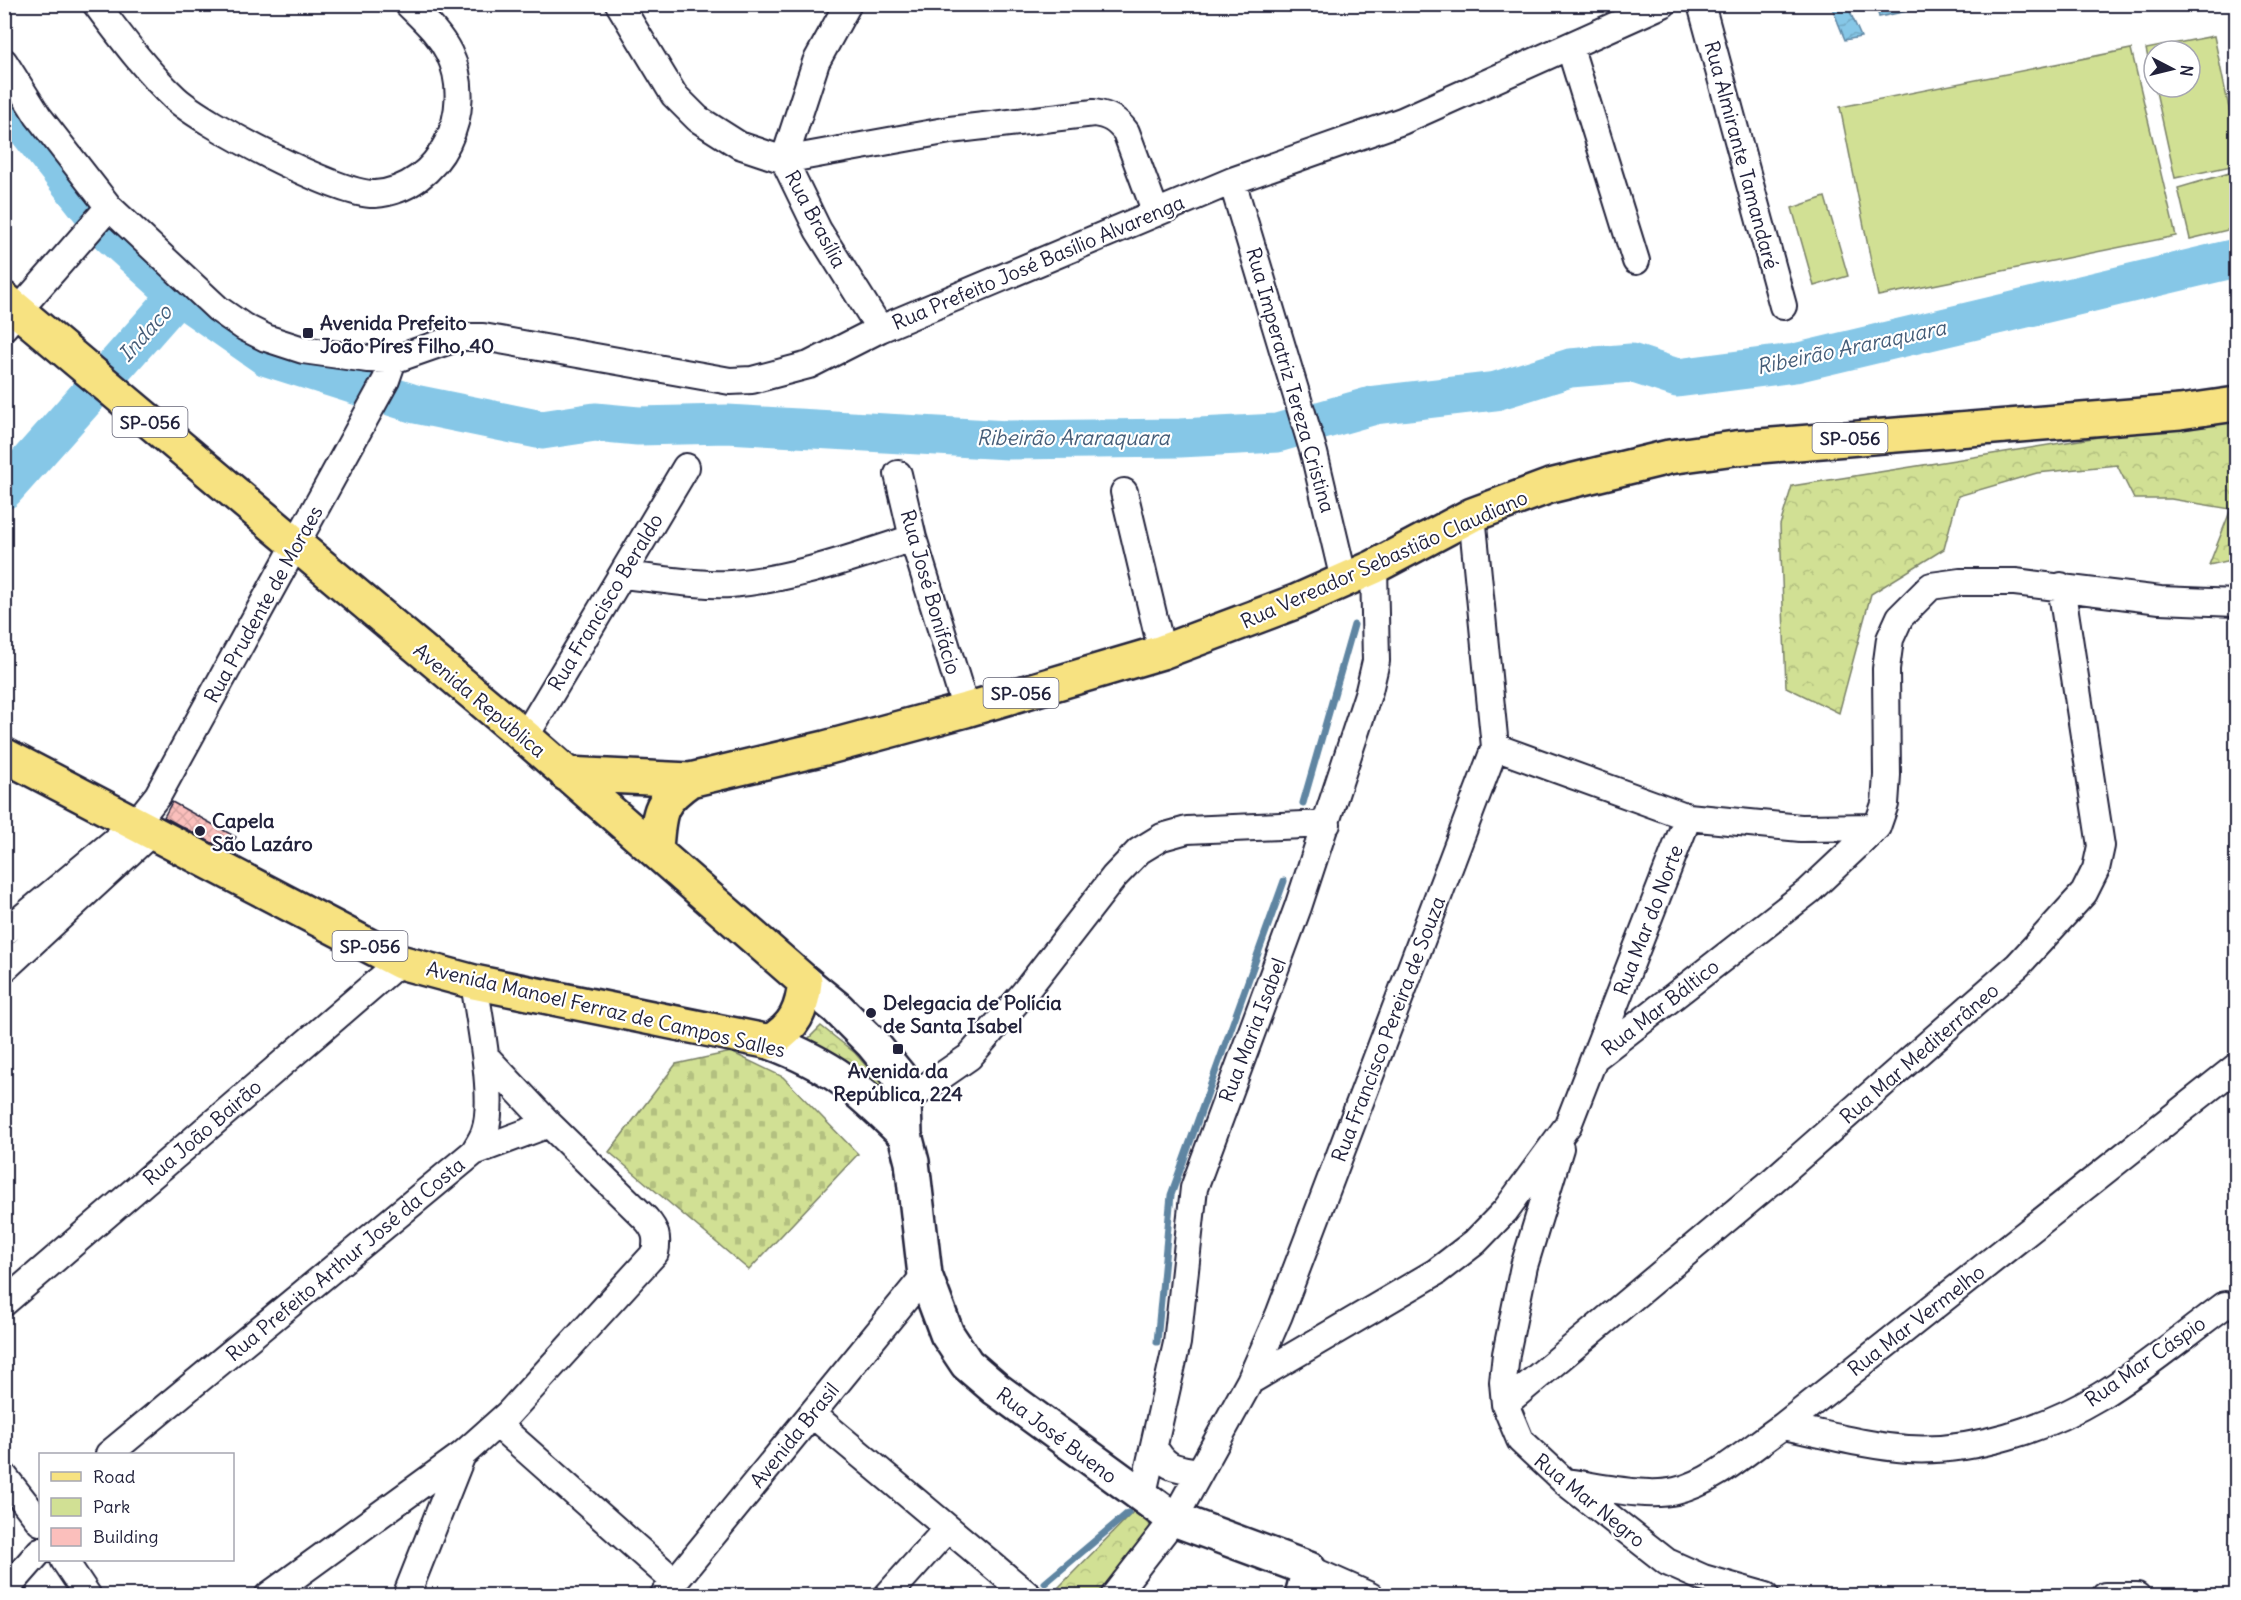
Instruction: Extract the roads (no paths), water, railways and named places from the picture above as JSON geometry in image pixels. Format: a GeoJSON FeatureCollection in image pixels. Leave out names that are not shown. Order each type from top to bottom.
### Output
{"type":"FeatureCollection","features":[{"type":"Feature","properties":{"kind":"main road","name":"Avenida República"},"geometry":{"type":"LineString","coordinates":[[9,312],[296,545],[525,737],[656,849],[805,982]]}},
{"type":"Feature","properties":{"kind":"main road","name":"Rua Vereador Sebastião Claudiano"},"geometry":{"type":"LineString","coordinates":[[690,780],[825,748],[966,710],[1162,652],[1295,602],[1374,567],[1472,515],[1550,486],[1669,456],[1735,448],[2180,412],[2236,404]]}},
{"type":"Feature","properties":{"kind":"main road","name":"Avenida Manoel Ferraz de Campos Salles"},"geometry":{"type":"LineString","coordinates":[[4,755],[400,962],[474,982],[770,1042]]}},
{"type":"Feature","properties":{"kind":"main road","name":"SP-056"},"geometry":{"type":"LineString","coordinates":[[566,774],[690,780]]}},
{"type":"Feature","properties":{"kind":"main road","name":"SP-056"},"geometry":{"type":"LineString","coordinates":[[656,849],[661,806],[670,794],[690,780]]}},
{"type":"Feature","properties":{"kind":"main road"},"geometry":{"type":"LineString","coordinates":[[770,1042],[788,1031],[797,1016],[805,982]]}},
{"type":"Feature","properties":{"kind":"street"},"geometry":{"type":"LineString","coordinates":[[96,4],[148,71],[177,100],[210,123],[276,158],[340,186],[373,194],[399,189],[429,171],[446,147],[458,118],[459,85],[450,54],[436,31],[408,4]]}},
{"type":"Feature","properties":{"kind":"street"},"geometry":{"type":"LineString","coordinates":[[619,4],[674,95],[698,119],[739,145],[784,160],[950,130],[1094,113],[1107,115],[1118,122],[1126,132],[1156,213]]}},
{"type":"Feature","properties":{"kind":"street","name":"Rua Brasília"},"geometry":{"type":"LineString","coordinates":[[848,4],[816,62],[784,160],[818,230],[880,329]]}},
{"type":"Feature","properties":{"kind":"street","name":"Rua Prefeito José Basílio Alvarenga"},"geometry":{"type":"LineString","coordinates":[[389,370],[459,337],[483,337],[730,381],[752,380],[809,365],[880,329],[1232,181],[1402,122],[1663,4]]}},
{"type":"Feature","properties":{"kind":"street","name":"Rua Almirante Tamandaré"},"geometry":{"type":"LineString","coordinates":[[1701,4],[1783,306]]}},
{"type":"Feature","properties":{"kind":"street"},"geometry":{"type":"LineString","coordinates":[[1570,48],[1636,261]]}},
{"type":"Feature","properties":{"kind":"street"},"geometry":{"type":"LineString","coordinates":[[4,62],[38,116],[105,210],[218,309],[244,327],[266,338],[303,350],[368,359],[389,370]]}},
{"type":"Feature","properties":{"kind":"street","name":"Rua Imperatriz Tereza Cristina"},"geometry":{"type":"LineString","coordinates":[[1232,181],[1314,453],[1344,580]]}},
{"type":"Feature","properties":{"kind":"street"},"geometry":{"type":"LineString","coordinates":[[9,312],[105,210]]}},
{"type":"Feature","properties":{"kind":"street","name":"Rua Prudente de Moraes"},"geometry":{"type":"LineString","coordinates":[[143,828],[158,795],[296,545],[389,370]]}},
{"type":"Feature","properties":{"kind":"street","name":"Rua Francisco Beraldo"},"geometry":{"type":"LineString","coordinates":[[525,737],[686,467]]}},
{"type":"Feature","properties":{"kind":"street","name":"Rua José Bonifácio"},"geometry":{"type":"LineString","coordinates":[[898,474],[913,538],[966,710]]}},
{"type":"Feature","properties":{"kind":"street"},"geometry":{"type":"LineString","coordinates":[[1124,492],[1162,652]]}},
{"type":"Feature","properties":{"kind":"street","name":"Rua Francisco Pereira de Souza"},"geometry":{"type":"LineString","coordinates":[[1114,1596],[1174,1519],[1250,1381],[1279,1315],[1495,747],[1472,515]]}},
{"type":"Feature","properties":{"kind":"street"},"geometry":{"type":"LineString","coordinates":[[622,575],[729,584],[764,580],[810,570],[913,538]]}},
{"type":"Feature","properties":{"kind":"street","name":"Rua Maria Isabel"},"geometry":{"type":"LineString","coordinates":[[1142,1498],[1178,1343],[1194,1188],[1327,824],[1376,661],[1374,567]]}},
{"type":"Feature","properties":{"kind":"street"},"geometry":{"type":"LineString","coordinates":[[1495,747],[1688,817],[1801,828],[1877,827],[1885,804],[1887,669],[1890,639],[1900,617],[1931,586],[1960,582],[2015,582],[2160,600],[2236,603]]}},
{"type":"Feature","properties":{"kind":"street","name":"Rua Mar Mediterrâneo"},"geometry":{"type":"LineString","coordinates":[[1505,1404],[1770,1183],[2018,965],[2084,893],[2096,869],[2101,846],[2061,586]]}},
{"type":"Feature","properties":{"kind":"street","name":"Rua Mar do Norte"},"geometry":{"type":"LineString","coordinates":[[1596,1057],[1688,817]]}},
{"type":"Feature","properties":{"kind":"street"},"geometry":{"type":"LineString","coordinates":[[898,1117],[969,1057],[1024,993],[1114,877],[1139,851],[1162,837],[1187,830],[1327,824]]}},
{"type":"Feature","properties":{"kind":"street","name":"Rua Mar Báltico"},"geometry":{"type":"LineString","coordinates":[[1250,1381],[1436,1272],[1475,1242],[1505,1210],[1568,1125],[1596,1057],[1809,891],[1877,827]]}},
{"type":"Feature","properties":{"kind":"street"},"geometry":{"type":"LineString","coordinates":[[4,933],[143,828]]}},
{"type":"Feature","properties":{"kind":"street"},"geometry":{"type":"LineString","coordinates":[[4,969],[143,828]]}},
{"type":"Feature","properties":{"kind":"street","name":"Rua João Bairão"},"geometry":{"type":"LineString","coordinates":[[4,1303],[400,962]]}},
{"type":"Feature","properties":{"kind":"street","name":"Rua Prefeito Arthur José da Costa"},"geometry":{"type":"LineString","coordinates":[[111,1453],[474,1152],[486,1130],[486,1057],[474,982]]}},
{"type":"Feature","properties":{"kind":"street","name":"Avenida República"},"geometry":{"type":"LineString","coordinates":[[805,982],[837,1008],[899,1076],[898,1117]]}},
{"type":"Feature","properties":{"kind":"street","name":"Avenida Manoel Ferraz de Campos Salles"},"geometry":{"type":"LineString","coordinates":[[770,1042],[822,1064],[898,1117]]}},
{"type":"Feature","properties":{"kind":"street"},"geometry":{"type":"LineString","coordinates":[[268,1596],[462,1455],[497,1424],[655,1253],[658,1241],[654,1229],[646,1219],[549,1124],[486,1057]]}},
{"type":"Feature","properties":{"kind":"street","name":"Rua Mar Vermelho"},"geometry":{"type":"LineString","coordinates":[[1565,1482],[1656,1493],[1675,1491],[1695,1485],[1783,1426],[2236,1067]]}},
{"type":"Feature","properties":{"kind":"street","name":"Rua José Bueno"},"geometry":{"type":"LineString","coordinates":[[898,1117],[912,1162],[926,1275],[947,1334],[967,1364],[996,1389],[1142,1498],[1174,1519],[1305,1582],[1371,1596]]}},
{"type":"Feature","properties":{"kind":"street"},"geometry":{"type":"LineString","coordinates":[[474,1152],[549,1124]]}},
{"type":"Feature","properties":{"kind":"street","name":"Rua Mar Negro"},"geometry":{"type":"LineString","coordinates":[[1568,1125],[1524,1266],[1506,1354],[1503,1382],[1505,1404],[1520,1440],[1565,1482],[1667,1562],[1703,1578],[1767,1596]]}},
{"type":"Feature","properties":{"kind":"street","name":"Avenida Brasil"},"geometry":{"type":"LineString","coordinates":[[669,1589],[926,1275]]}},
{"type":"Feature","properties":{"kind":"street","name":"Rua Mar Cáspio"},"geometry":{"type":"LineString","coordinates":[[1783,1426],[1909,1449],[1952,1447],[1996,1438],[2066,1414],[2101,1395],[2225,1305]]}},
{"type":"Feature","properties":{"kind":"street"},"geometry":{"type":"LineString","coordinates":[[812,1414],[1029,1596]]}},
{"type":"Feature","properties":{"kind":"street"},"geometry":{"type":"LineString","coordinates":[[497,1424],[669,1589]]}},
{"type":"Feature","properties":{"kind":"street"},"geometry":{"type":"LineString","coordinates":[[1154,1447],[1161,1461],[1171,1467],[1199,1472]]}},
{"type":"Feature","properties":{"kind":"street"},"geometry":{"type":"LineString","coordinates":[[406,1596],[462,1455]]}},
{"type":"Feature","properties":{"kind":"street"},"geometry":{"type":"LineString","coordinates":[[4,1476],[39,1516]]}},
{"type":"Feature","properties":{"kind":"street"},"geometry":{"type":"LineString","coordinates":[[887,1596],[947,1529]]}},
{"type":"Feature","properties":{"kind":"street"},"geometry":{"type":"LineString","coordinates":[[4,1592],[39,1552]]}},
{"type":"Feature","properties":{"kind":"street"},"geometry":{"type":"LineString","coordinates":[[65,1561],[88,1596]]}},
{"type":"Feature","properties":{"kind":"street"},"geometry":{"type":"LineString","coordinates":[[2105,1596],[2137,1596]]}},
{"type":"Feature","properties":{"kind":"water"},"geometry":{"type":"Polygon","coordinates":[[[1876,4],[1935,5],[1879,17],[1876,4]]]}},
{"type":"Feature","properties":{"kind":"water"},"geometry":{"type":"Polygon","coordinates":[[[1831,5],[1847,5],[1861,37],[1845,40],[1831,5]]]}},
{"type":"Feature","properties":{"kind":"waterway","name":"Ribeirão Araraquara"},"geometry":{"type":"LineString","coordinates":[[4,100],[110,234],[178,295],[267,357],[415,404],[542,430],[595,422],[638,426],[727,424],[1008,440],[1180,438],[1277,433],[1375,405],[1496,391],[1570,368],[1631,363],[1677,378],[1795,363],[2236,258]]}},
{"type":"Feature","properties":{"kind":"waterway","name":"Indaco"},"geometry":{"type":"LineString","coordinates":[[111,371],[178,295]]}},
{"type":"Feature","properties":{"kind":"waterway","name":"Indaco"},"geometry":{"type":"LineString","coordinates":[[4,490],[86,398]]}},
{"type":"Feature","properties":{"kind":"waterway"},"geometry":{"type":"LineString","coordinates":[[1303,803],[1354,625]]}},
{"type":"Feature","properties":{"kind":"waterway"},"geometry":{"type":"LineString","coordinates":[[1157,1342],[1171,1195],[1284,881]]}},
{"type":"Feature","properties":{"kind":"waterway"},"geometry":{"type":"LineString","coordinates":[[1045,1583],[1128,1513]]}},
{"type":"Feature","properties":{"kind":"place","name":"Avenida Prefeito João Píres Filho, 40"},"geometry":{"type":"Point","coordinates":[308,333]}},
{"type":"Feature","properties":{"kind":"place","name":"Capela São Lazáro"},"geometry":{"type":"Point","coordinates":[200,831]}},
{"type":"Feature","properties":{"kind":"place","name":"Delegacia de Polícia de Santa Isabel"},"geometry":{"type":"Point","coordinates":[871,1013]}},
{"type":"Feature","properties":{"kind":"place","name":"Avenida da República, 224"},"geometry":{"type":"Point","coordinates":[898,1049]}}]}
